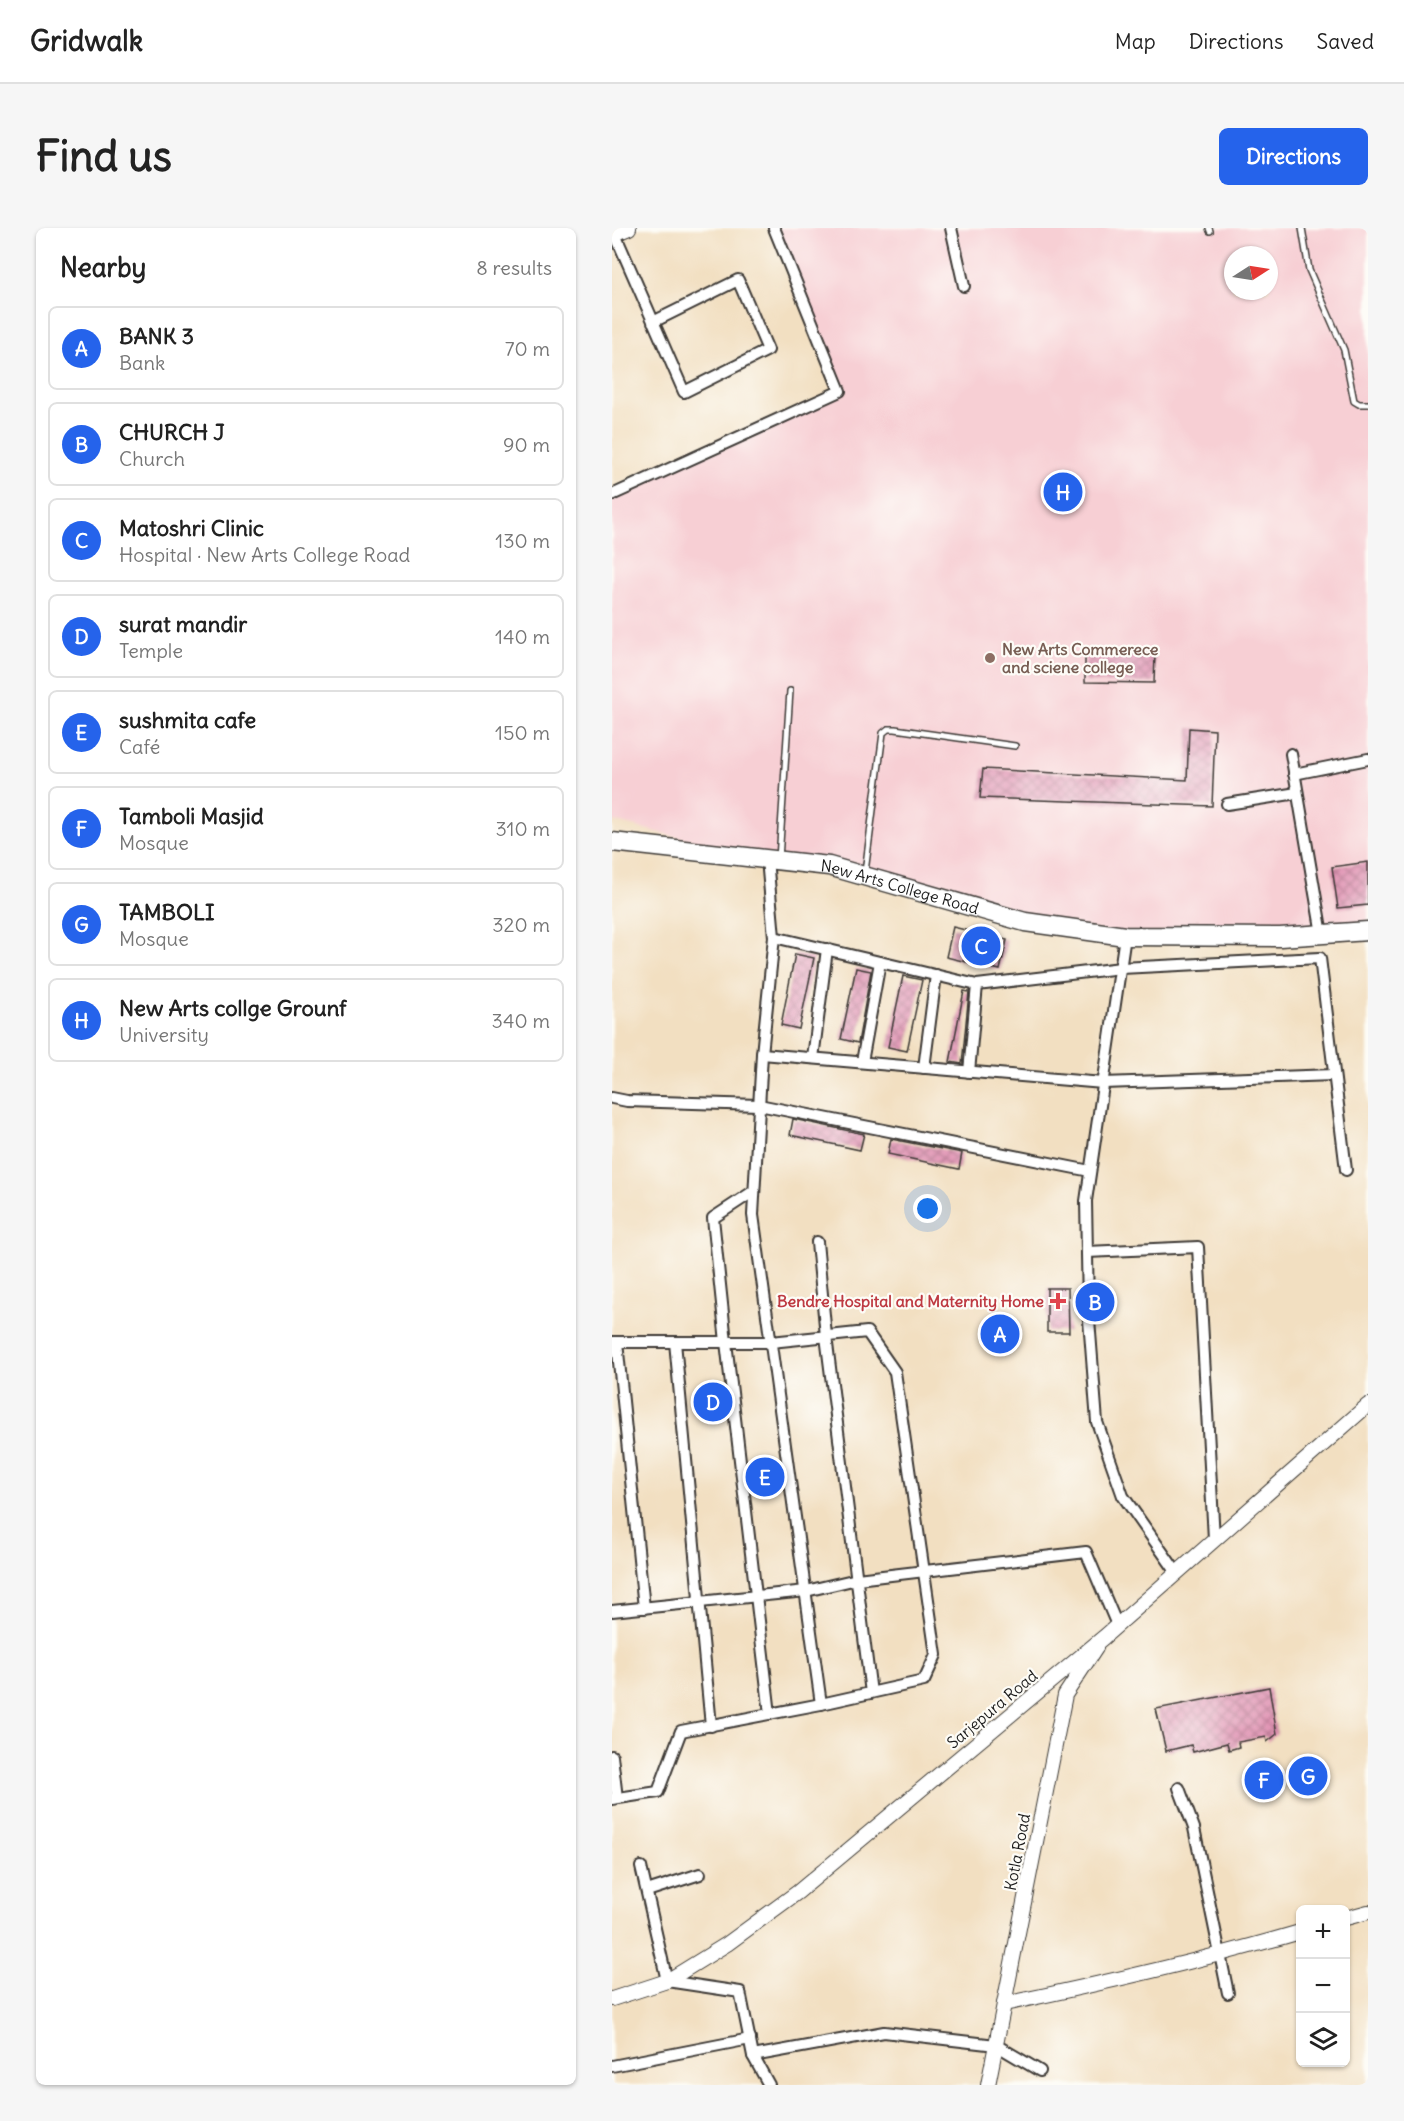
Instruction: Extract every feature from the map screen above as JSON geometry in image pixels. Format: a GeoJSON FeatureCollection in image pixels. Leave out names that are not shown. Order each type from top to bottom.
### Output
{"type":"FeatureCollection","features":[{"type":"Feature","properties":{"kind":"main road","name":"New Arts College Road"},"geometry":{"type":"LineString","coordinates":[[612,842],[830,866],[1025,922],[1125,936],[1280,937],[1368,931]]}},
{"type":"Feature","properties":{"kind":"street"},"geometry":{"type":"LineString","coordinates":[[629,228],[613,235],[684,392],[768,350],[738,280],[653,322]]}},
{"type":"Feature","properties":{"kind":"street"},"geometry":{"type":"LineString","coordinates":[[612,495],[840,391],[774,228]]}},
{"type":"Feature","properties":{"kind":"street"},"geometry":{"type":"LineString","coordinates":[[951,228],[964,286]]}},
{"type":"Feature","properties":{"kind":"street"},"geometry":{"type":"LineString","coordinates":[[1291,754],[1322,934]]}},
{"type":"Feature","properties":{"kind":"street"},"geometry":{"type":"LineString","coordinates":[[1294,774],[1368,759]]}},
{"type":"Feature","properties":{"kind":"street"},"geometry":{"type":"LineString","coordinates":[[1227,804],[1297,794]]}},
{"type":"Feature","properties":{"kind":"street"},"geometry":{"type":"LineString","coordinates":[[773,860],[774,937],[762,1054],[753,1215],[821,1704]]}},
{"type":"Feature","properties":{"kind":"street"},"geometry":{"type":"LineString","coordinates":[[1125,936],[1086,1201],[1088,1307],[1096,1422],[1123,1496],[1177,1573]]}},
{"type":"Feature","properties":{"kind":"street"},"geometry":{"type":"LineString","coordinates":[[774,937],[977,985],[1121,968],[1320,958],[1346,1170]]}},
{"type":"Feature","properties":{"kind":"street"},"geometry":{"type":"LineString","coordinates":[[813,1058],[827,950]]}},
{"type":"Feature","properties":{"kind":"street"},"geometry":{"type":"LineString","coordinates":[[862,1062],[880,962]]}},
{"type":"Feature","properties":{"kind":"street"},"geometry":{"type":"LineString","coordinates":[[924,1068],[936,975]]}},
{"type":"Feature","properties":{"kind":"street"},"geometry":{"type":"LineString","coordinates":[[969,1072],[977,985]]}},
{"type":"Feature","properties":{"kind":"street"},"geometry":{"type":"LineString","coordinates":[[762,1054],[1103,1083],[1334,1075]]}},
{"type":"Feature","properties":{"kind":"street"},"geometry":{"type":"LineString","coordinates":[[612,1098],[627,1101],[759,1105],[1090,1171]]}},
{"type":"Feature","properties":{"kind":"street"},"geometry":{"type":"LineString","coordinates":[[754,1191],[713,1218],[770,1714]]}},
{"type":"Feature","properties":{"kind":"street"},"geometry":{"type":"LineString","coordinates":[[817,1242],[826,1336],[871,1693]]}},
{"type":"Feature","properties":{"kind":"street"},"geometry":{"type":"LineString","coordinates":[[1087,1252],[1198,1247],[1214,1539]]}},
{"type":"Feature","properties":{"kind":"street"},"geometry":{"type":"LineString","coordinates":[[612,1756],[615,1799],[658,1792],[681,1731],[924,1681],[936,1655],[895,1372],[867,1332],[771,1342],[615,1342],[645,1608]]}},
{"type":"Feature","properties":{"kind":"street"},"geometry":{"type":"LineString","coordinates":[[675,1342],[711,1726]]}},
{"type":"Feature","properties":{"kind":"street","name":"Sarjepura Road"},"geometry":{"type":"LineString","coordinates":[[612,1999],[667,1981],[727,1944],[798,1892],[1104,1637],[1368,1405]]}},
{"type":"Feature","properties":{"kind":"street"},"geometry":{"type":"LineString","coordinates":[[612,1611],[806,1591],[857,1579],[1086,1552],[1117,1625]]}},
{"type":"Feature","properties":{"kind":"street","name":"Kotla Road"},"geometry":{"type":"LineString","coordinates":[[988,2085],[1065,1695],[1104,1637]]}},
{"type":"Feature","properties":{"kind":"street"},"geometry":{"type":"LineString","coordinates":[[1179,1788],[1194,1828],[1228,1993]]}},
{"type":"Feature","properties":{"kind":"street"},"geometry":{"type":"LineString","coordinates":[[641,1868],[667,1981],[740,1992],[753,2056],[769,2085]]}},
{"type":"Feature","properties":{"kind":"street"},"geometry":{"type":"LineString","coordinates":[[647,1891],[700,1874]]}},
{"type":"Feature","properties":{"kind":"street"},"geometry":{"type":"LineString","coordinates":[[1350,1917],[1368,1912]]}},
{"type":"Feature","properties":{"kind":"street"},"geometry":{"type":"LineString","coordinates":[[1004,2004],[1220,1956],[1296,1933]]}},
{"type":"Feature","properties":{"kind":"street"},"geometry":{"type":"LineString","coordinates":[[753,2056],[884,2032],[996,2044],[1040,2071]]}},
{"type":"Feature","properties":{"kind":"street"},"geometry":{"type":"LineString","coordinates":[[612,2066],[750,2039]]}},
{"type":"Feature","properties":{"kind":"lane"},"geometry":{"type":"LineString","coordinates":[[1302,228],[1309,270],[1344,350],[1354,401],[1359,404],[1368,404]]}},
{"type":"Feature","properties":{"kind":"lane"},"geometry":{"type":"LineString","coordinates":[[773,860],[790,691]]}},
{"type":"Feature","properties":{"kind":"lane"},"geometry":{"type":"LineString","coordinates":[[864,876],[883,732],[895,729],[1015,746]]}},
{"type":"Feature","properties":{"kind":"shaded area","name":"New Arts Commerece and sciene college"},"geometry":{"type":"Polygon","coordinates":[[[774,228],[1368,228],[1368,931],[1125,936],[767,859],[612,821],[612,495],[840,391],[774,228]]]}},
{"type":"Feature","properties":{"kind":"building"},"geometry":{"type":"Polygon","coordinates":[[[1085,653],[1155,654],[1154,683],[1085,682],[1085,653]]]}},
{"type":"Feature","properties":{"kind":"building"},"geometry":{"type":"Polygon","coordinates":[[[1189,728],[1215,730],[1212,806],[980,798],[983,769],[1187,780],[1189,728]]]}},
{"type":"Feature","properties":{"kind":"building"},"geometry":{"type":"Polygon","coordinates":[[[1368,862],[1368,905],[1338,908],[1332,867],[1368,862]]]}},
{"type":"Feature","properties":{"kind":"building"},"geometry":{"type":"Polygon","coordinates":[[[953,927],[1007,940],[1000,970],[946,957],[953,927]]]}},
{"type":"Feature","properties":{"kind":"building"},"geometry":{"type":"Polygon","coordinates":[[[795,954],[814,958],[799,1029],[781,1025],[795,954]]]}},
{"type":"Feature","properties":{"kind":"building"},"geometry":{"type":"Polygon","coordinates":[[[856,968],[871,971],[858,1043],[841,1039],[856,968]]]}},
{"type":"Feature","properties":{"kind":"building"},"geometry":{"type":"Polygon","coordinates":[[[903,976],[922,980],[907,1051],[888,1047],[903,976]]]}},
{"type":"Feature","properties":{"kind":"building"},"geometry":{"type":"Polygon","coordinates":[[[964,991],[969,992],[962,1064],[950,1062],[964,991]]]}},
{"type":"Feature","properties":{"kind":"building"},"geometry":{"type":"Polygon","coordinates":[[[793,1119],[864,1134],[860,1150],[790,1135],[793,1119]]]}},
{"type":"Feature","properties":{"kind":"building"},"geometry":{"type":"Polygon","coordinates":[[[891,1139],[962,1153],[959,1169],[888,1154],[891,1139]]]}},
{"type":"Feature","properties":{"kind":"building"},"geometry":{"type":"Polygon","coordinates":[[[1047,1288],[1068,1288],[1069,1332],[1047,1332],[1047,1288]]]}},
{"type":"Feature","properties":{"kind":"building"},"geometry":{"type":"Polygon","coordinates":[[[1269,1687],[1277,1734],[1267,1742],[1266,1737],[1238,1742],[1239,1747],[1229,1750],[1227,1743],[1193,1752],[1191,1745],[1166,1751],[1156,1709],[1269,1687]]]}},
{"type":"Feature","properties":{"kind":"place","name":"New Arts collge Grounf"},"geometry":{"type":"Point","coordinates":[1063,492]}},
{"type":"Feature","properties":{"kind":"place","name":"New Arts Commerece and sciene college"},"geometry":{"type":"Point","coordinates":[990,658]}},
{"type":"Feature","properties":{"kind":"place","name":"Matoshri Clinic"},"geometry":{"type":"Point","coordinates":[981,946]}},
{"type":"Feature","properties":{"kind":"place","name":"Bendre Hospital and Maternity Home"},"geometry":{"type":"Point","coordinates":[1058,1301]}},
{"type":"Feature","properties":{"kind":"place","name":"CHURCH J"},"geometry":{"type":"Point","coordinates":[1095,1302]}},
{"type":"Feature","properties":{"kind":"place","name":"BANK 3"},"geometry":{"type":"Point","coordinates":[1000,1334]}},
{"type":"Feature","properties":{"kind":"place","name":"surat mandir"},"geometry":{"type":"Point","coordinates":[713,1402]}},
{"type":"Feature","properties":{"kind":"place","name":"sushmita cafe"},"geometry":{"type":"Point","coordinates":[765,1477]}},
{"type":"Feature","properties":{"kind":"place","name":"TAMBOLI"},"geometry":{"type":"Point","coordinates":[1308,1776]}},
{"type":"Feature","properties":{"kind":"place","name":"Tamboli Masjid"},"geometry":{"type":"Point","coordinates":[1264,1780]}}]}
